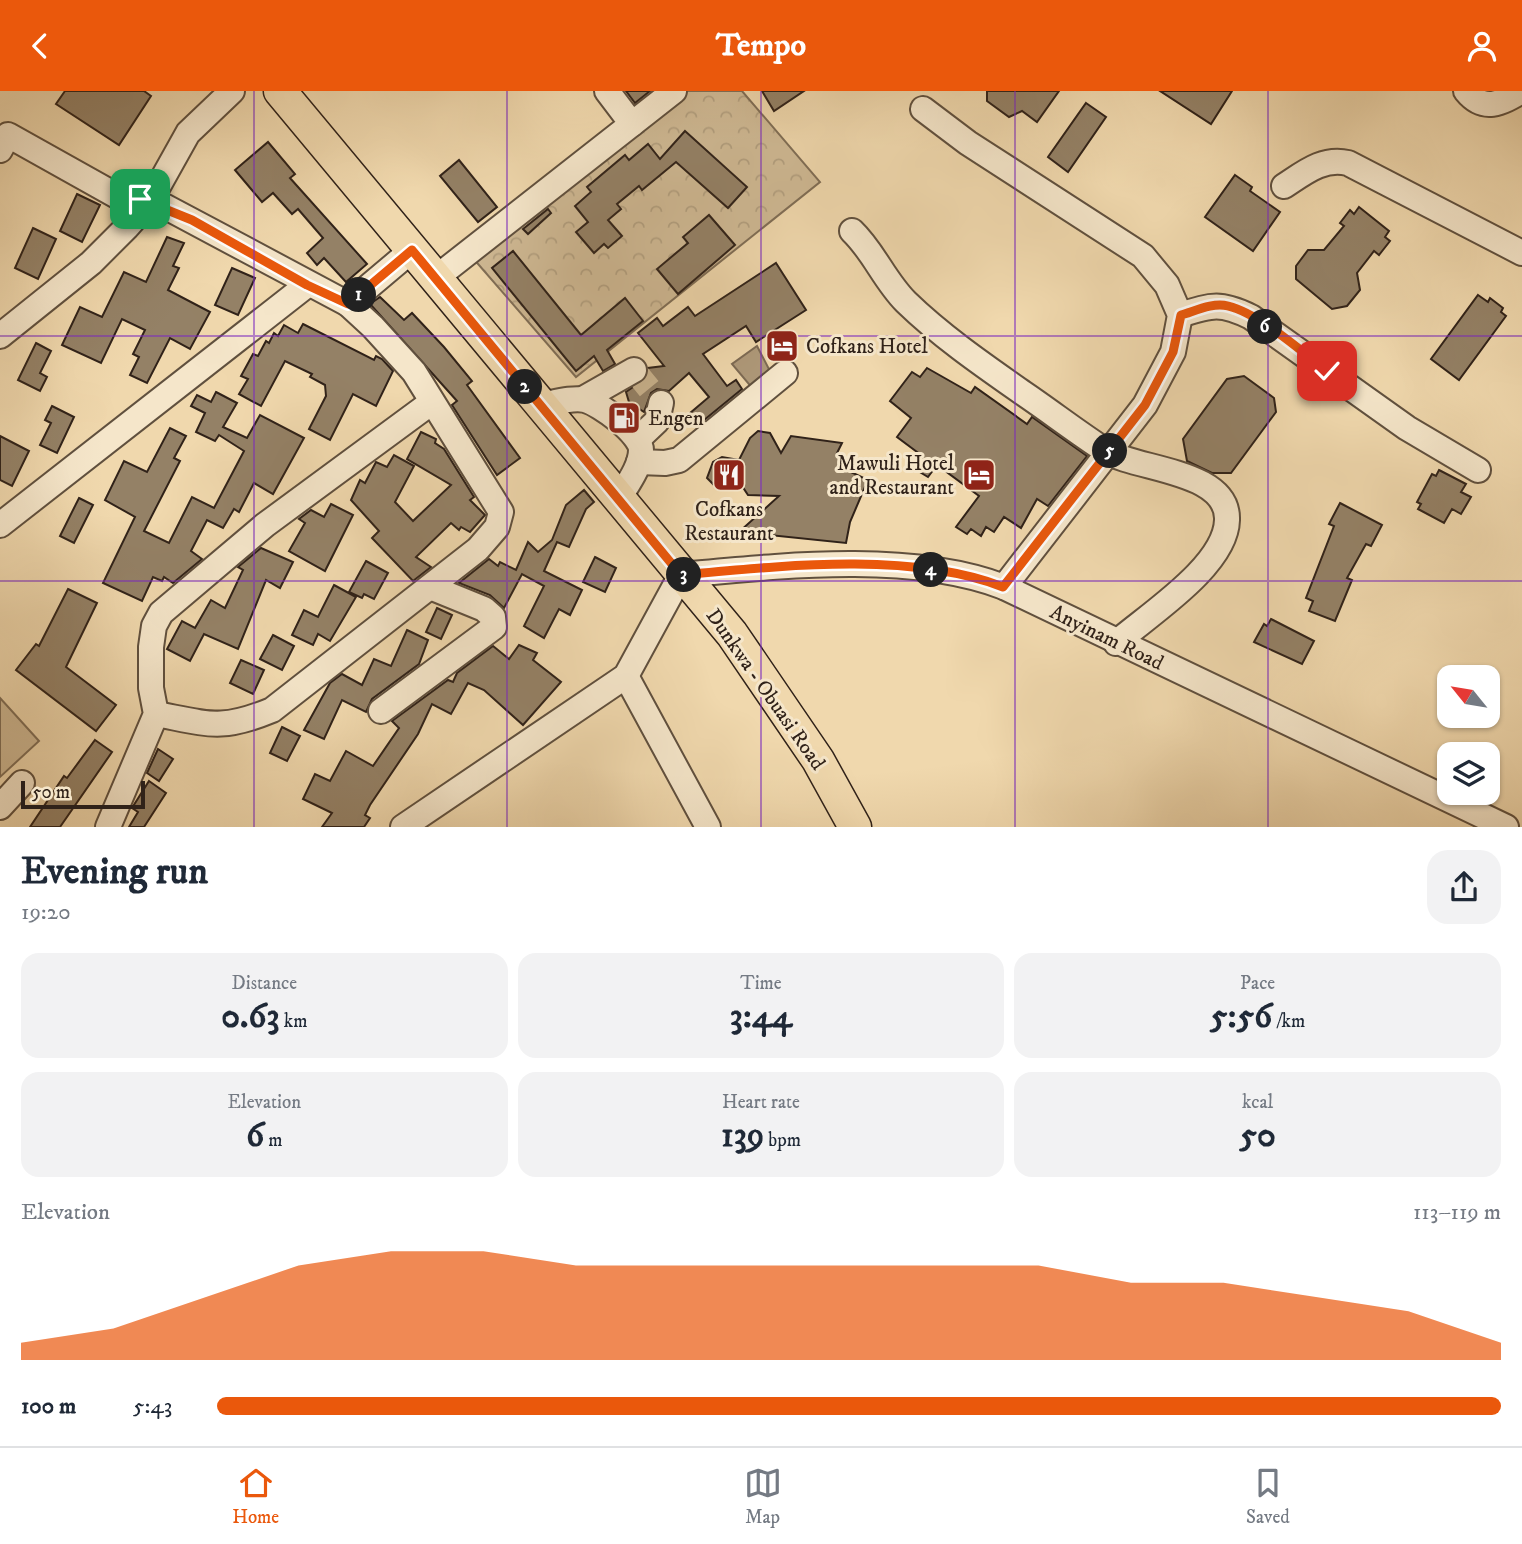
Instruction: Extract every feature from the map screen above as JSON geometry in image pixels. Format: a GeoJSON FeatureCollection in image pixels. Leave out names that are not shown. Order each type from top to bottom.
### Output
{"type":"FeatureCollection","features":[{"type":"Feature","properties":{"kind":"main road","name":"Dunkwa - Obuasi Road"},"geometry":{"type":"LineString","coordinates":[[283,92],[618,500],[732,634],[788,713],[856,827]]}},
{"type":"Feature","properties":{"kind":"street"},"geometry":{"type":"LineString","coordinates":[[0,336],[91,263],[150,201],[188,133],[232,91]]}},
{"type":"Feature","properties":{"kind":"street"},"geometry":{"type":"LineString","coordinates":[[607,91],[632,124]]}},
{"type":"Feature","properties":{"kind":"street"},"geometry":{"type":"LineString","coordinates":[[436,277],[674,91]]}},
{"type":"Feature","properties":{"kind":"street"},"geometry":{"type":"LineString","coordinates":[[1466,91],[1474,100],[1486,105],[1497,104],[1522,91]]}},
{"type":"Feature","properties":{"kind":"street"},"geometry":{"type":"LineString","coordinates":[[923,109],[968,143],[1143,256],[1167,285],[1181,315],[1173,352],[1161,379],[1109,453],[1003,587]]}},
{"type":"Feature","properties":{"kind":"street"},"geometry":{"type":"LineString","coordinates":[[0,150],[8,135],[117,196],[150,201],[192,220],[307,285],[348,304],[414,372],[502,512],[497,527],[489,537],[272,711],[237,725],[213,725],[156,714]]}},
{"type":"Feature","properties":{"kind":"street"},"geometry":{"type":"LineString","coordinates":[[1284,186],[1303,173],[1333,160],[1348,163],[1522,253]]}},
{"type":"Feature","properties":{"kind":"street"},"geometry":{"type":"LineString","coordinates":[[852,231],[875,256],[892,287],[922,317],[986,367],[1109,453],[1184,475],[1203,484],[1222,500],[1227,519],[1224,534],[1209,563],[1116,643]]}},
{"type":"Feature","properties":{"kind":"street"},"geometry":{"type":"LineString","coordinates":[[348,304],[412,250]]}},
{"type":"Feature","properties":{"kind":"street"},"geometry":{"type":"LineString","coordinates":[[0,525],[307,285]]}},
{"type":"Feature","properties":{"kind":"street"},"geometry":{"type":"LineString","coordinates":[[1181,315],[1213,305],[1228,306],[1251,317],[1407,428],[1478,470]]}},
{"type":"Feature","properties":{"kind":"street"},"geometry":{"type":"LineString","coordinates":[[541,405],[583,400],[634,370]]}},
{"type":"Feature","properties":{"kind":"street"},"geometry":{"type":"LineString","coordinates":[[583,400],[601,408],[639,450],[665,463],[679,460],[785,373]]}},
{"type":"Feature","properties":{"kind":"street"},"geometry":{"type":"LineString","coordinates":[[107,827],[156,714],[151,688],[151,647],[154,626],[161,613],[265,525],[432,402]]}},
{"type":"Feature","properties":{"kind":"street"},"geometry":{"type":"LineString","coordinates":[[618,500],[639,450],[657,421],[661,403]]}},
{"type":"Feature","properties":{"kind":"street","name":"Anyinam Road"},"geometry":{"type":"LineString","coordinates":[[681,575],[843,564],[961,573],[1003,587],[1506,827]]}},
{"type":"Feature","properties":{"kind":"street"},"geometry":{"type":"LineString","coordinates":[[403,827],[626,676],[681,575]]}},
{"type":"Feature","properties":{"kind":"street"},"geometry":{"type":"LineString","coordinates":[[381,711],[494,627],[493,617],[484,610],[430,587]]}},
{"type":"Feature","properties":{"kind":"street"},"geometry":{"type":"LineString","coordinates":[[626,676],[708,827]]}},
{"type":"Feature","properties":{"kind":"street"},"geometry":{"type":"LineString","coordinates":[[0,807],[22,783]]}},
{"type":"Feature","properties":{"kind":"green space"},"geometry":{"type":"Polygon","coordinates":[[[675,91],[742,91],[820,182],[576,377],[472,257],[675,91]]]}},
{"type":"Feature","properties":{"kind":"green space"},"geometry":{"type":"Polygon","coordinates":[[[0,698],[39,741],[0,777],[0,698]]]}},
{"type":"Feature","properties":{"kind":"shaded area"},"geometry":{"type":"Polygon","coordinates":[[[757,346],[773,377],[753,389],[732,364],[757,346]]]}},
{"type":"Feature","properties":{"kind":"building"},"geometry":{"type":"Polygon","coordinates":[[[65,91],[144,91],[151,96],[119,145],[56,104],[65,91]]]}},
{"type":"Feature","properties":{"kind":"building"},"geometry":{"type":"Polygon","coordinates":[[[626,91],[650,91],[635,103],[626,91]]]}},
{"type":"Feature","properties":{"kind":"building"},"geometry":{"type":"Polygon","coordinates":[[[762,91],[804,91],[774,111],[762,91]]]}},
{"type":"Feature","properties":{"kind":"building"},"geometry":{"type":"Polygon","coordinates":[[[987,91],[1059,91],[1037,122],[1022,111],[1009,117],[987,101],[987,91]]]}},
{"type":"Feature","properties":{"kind":"building"},"geometry":{"type":"Polygon","coordinates":[[[1160,91],[1232,91],[1211,124],[1160,91]]]}},
{"type":"Feature","properties":{"kind":"building"},"geometry":{"type":"Polygon","coordinates":[[[1086,103],[1106,117],[1068,172],[1048,157],[1086,103]]]}},
{"type":"Feature","properties":{"kind":"building"},"geometry":{"type":"Polygon","coordinates":[[[685,131],[747,187],[728,208],[676,162],[642,190],[639,186],[617,204],[621,209],[608,220],[622,236],[608,248],[604,244],[594,253],[576,232],[588,222],[575,206],[591,192],[587,187],[625,155],[629,160],[648,144],[660,159],[685,131]]]}},
{"type":"Feature","properties":{"kind":"building"},"geometry":{"type":"Polygon","coordinates":[[[268,142],[295,174],[290,178],[367,264],[346,282],[324,258],[317,265],[307,253],[323,238],[298,209],[292,214],[273,193],[262,202],[235,170],[268,142]]]}},
{"type":"Feature","properties":{"kind":"building"},"geometry":{"type":"Polygon","coordinates":[[[459,160],[497,207],[478,222],[440,176],[459,160]]]}},
{"type":"Feature","properties":{"kind":"building"},"geometry":{"type":"Polygon","coordinates":[[[1235,175],[1252,187],[1250,191],[1280,212],[1253,251],[1205,217],[1235,175]]]}},
{"type":"Feature","properties":{"kind":"building"},"geometry":{"type":"Polygon","coordinates":[[[77,194],[100,205],[82,242],[60,231],[77,194]]]}},
{"type":"Feature","properties":{"kind":"building"},"geometry":{"type":"Polygon","coordinates":[[[1359,207],[1389,231],[1385,237],[1390,241],[1379,255],[1374,251],[1357,273],[1360,290],[1347,306],[1332,309],[1296,279],[1296,266],[1308,250],[1324,250],[1344,226],[1340,223],[1350,210],[1354,214],[1359,207]]]}},
{"type":"Feature","properties":{"kind":"building"},"geometry":{"type":"Polygon","coordinates":[[[548,209],[551,213],[528,234],[523,229],[548,209]]]}},
{"type":"Feature","properties":{"kind":"building"},"geometry":{"type":"Polygon","coordinates":[[[709,215],[735,245],[678,294],[657,269],[688,243],[683,237],[709,215]]]}},
{"type":"Feature","properties":{"kind":"building"},"geometry":{"type":"Polygon","coordinates":[[[33,228],[56,239],[38,279],[15,268],[33,228]]]}},
{"type":"Feature","properties":{"kind":"building"},"geometry":{"type":"Polygon","coordinates":[[[167,237],[184,243],[173,266],[179,268],[168,290],[210,312],[190,349],[170,338],[147,383],[130,375],[139,357],[133,354],[145,330],[122,319],[101,363],[62,345],[80,307],[102,317],[124,272],[146,282],[167,237]]]}},
{"type":"Feature","properties":{"kind":"building"},"geometry":{"type":"Polygon","coordinates":[[[513,251],[581,335],[625,298],[643,321],[607,350],[615,364],[603,371],[594,356],[576,371],[492,268],[513,251]]]}},
{"type":"Feature","properties":{"kind":"building"},"geometry":{"type":"Polygon","coordinates":[[[776,263],[806,310],[756,342],[746,326],[703,354],[727,386],[736,380],[742,389],[698,425],[689,414],[709,397],[689,373],[669,391],[657,389],[651,393],[644,412],[629,402],[626,392],[646,378],[648,368],[664,366],[638,333],[657,318],[663,326],[688,307],[695,316],[776,263]]]}},
{"type":"Feature","properties":{"kind":"building"},"geometry":{"type":"Polygon","coordinates":[[[232,268],[255,278],[238,315],[215,305],[232,268]]]}},
{"type":"Feature","properties":{"kind":"building"},"geometry":{"type":"Polygon","coordinates":[[[1478,295],[1488,302],[1490,298],[1503,308],[1501,312],[1506,316],[1459,380],[1431,359],[1478,295]]]}},
{"type":"Feature","properties":{"kind":"building"},"geometry":{"type":"Polygon","coordinates":[[[380,297],[404,320],[412,313],[444,347],[472,381],[467,385],[520,458],[497,475],[452,405],[457,401],[370,304],[380,297]]]}},
{"type":"Feature","properties":{"kind":"building"},"geometry":{"type":"Polygon","coordinates":[[[303,324],[374,360],[376,356],[382,359],[393,371],[376,406],[353,394],[330,440],[309,429],[326,396],[325,385],[310,377],[312,374],[285,361],[261,406],[239,394],[248,379],[241,376],[253,354],[258,356],[266,341],[269,343],[274,333],[278,336],[284,325],[298,333],[303,324]]]}},
{"type":"Feature","properties":{"kind":"building"},"geometry":{"type":"Polygon","coordinates":[[[36,343],[51,351],[40,373],[47,377],[40,391],[18,380],[36,343]]]}},
{"type":"Feature","properties":{"kind":"building"},"geometry":{"type":"Polygon","coordinates":[[[927,368],[971,393],[975,387],[1027,424],[1032,417],[1087,456],[1048,506],[1037,499],[1021,528],[1004,517],[994,532],[986,527],[981,536],[971,529],[967,534],[956,527],[979,496],[937,465],[928,477],[913,468],[921,455],[897,437],[911,418],[890,401],[912,372],[920,377],[927,368]]]}},
{"type":"Feature","properties":{"kind":"building"},"geometry":{"type":"Polygon","coordinates":[[[1244,376],[1274,398],[1276,412],[1231,473],[1212,473],[1187,461],[1183,439],[1227,379],[1244,376]]]}},
{"type":"Feature","properties":{"kind":"building"},"geometry":{"type":"Polygon","coordinates":[[[216,392],[237,403],[223,427],[247,438],[260,415],[304,438],[273,494],[254,483],[239,512],[234,509],[223,528],[207,520],[191,551],[202,559],[173,583],[164,577],[162,581],[153,577],[142,601],[103,583],[135,517],[105,500],[124,461],[147,472],[170,428],[186,436],[174,458],[180,461],[144,531],[169,543],[192,497],[214,508],[244,451],[219,435],[215,441],[196,432],[205,413],[191,406],[197,395],[211,402],[216,392]]]}},
{"type":"Feature","properties":{"kind":"building"},"geometry":{"type":"Polygon","coordinates":[[[52,406],[74,417],[57,453],[40,445],[51,423],[45,420],[52,406]]]}},
{"type":"Feature","properties":{"kind":"building"},"geometry":{"type":"Polygon","coordinates":[[[758,431],[770,433],[781,453],[791,436],[842,443],[837,453],[843,456],[838,466],[868,480],[850,522],[846,543],[739,532],[779,496],[748,495],[738,480],[726,488],[714,485],[707,478],[713,462],[722,457],[739,460],[750,438],[758,431]]]}},
{"type":"Feature","properties":{"kind":"building"},"geometry":{"type":"Polygon","coordinates":[[[421,432],[436,439],[435,443],[444,449],[474,497],[470,500],[485,515],[470,532],[461,527],[459,530],[451,523],[416,557],[431,567],[413,581],[372,538],[379,531],[351,500],[360,480],[365,483],[376,462],[387,467],[394,455],[414,466],[395,502],[413,521],[451,485],[407,459],[421,432]]]}},
{"type":"Feature","properties":{"kind":"building"},"geometry":{"type":"Polygon","coordinates":[[[0,436],[29,451],[12,486],[0,480],[0,436]]]}},
{"type":"Feature","properties":{"kind":"building"},"geometry":{"type":"Polygon","coordinates":[[[1439,470],[1466,484],[1461,492],[1471,497],[1461,514],[1452,509],[1444,523],[1418,509],[1421,504],[1417,502],[1432,474],[1436,476],[1439,470]]]}},
{"type":"Feature","properties":{"kind":"building"},"geometry":{"type":"Polygon","coordinates":[[[584,490],[594,502],[586,509],[569,547],[557,542],[544,571],[582,590],[570,615],[559,609],[544,638],[524,626],[544,586],[522,574],[504,608],[490,595],[459,583],[489,559],[498,566],[500,562],[516,570],[528,542],[538,552],[552,540],[566,505],[584,490]]]}},
{"type":"Feature","properties":{"kind":"building"},"geometry":{"type":"Polygon","coordinates":[[[79,498],[93,505],[74,543],[60,536],[79,498]]]}},
{"type":"Feature","properties":{"kind":"building"},"geometry":{"type":"Polygon","coordinates":[[[1340,503],[1382,525],[1371,546],[1366,544],[1347,578],[1352,580],[1335,621],[1309,611],[1313,601],[1306,598],[1334,526],[1329,524],[1340,503]]]}},
{"type":"Feature","properties":{"kind":"building"},"geometry":{"type":"Polygon","coordinates":[[[331,504],[353,515],[325,571],[289,551],[305,523],[299,519],[311,510],[324,517],[331,504]]]}},
{"type":"Feature","properties":{"kind":"building"},"geometry":{"type":"Polygon","coordinates":[[[261,548],[293,562],[280,588],[266,580],[238,649],[204,634],[190,661],[167,649],[182,621],[195,628],[211,600],[225,608],[243,570],[238,567],[261,548]]]}},
{"type":"Feature","properties":{"kind":"building"},"geometry":{"type":"Polygon","coordinates":[[[595,557],[616,568],[605,592],[583,582],[595,557]]]}},
{"type":"Feature","properties":{"kind":"building"},"geometry":{"type":"Polygon","coordinates":[[[366,561],[388,573],[374,599],[364,594],[362,598],[349,592],[366,561]]]}},
{"type":"Feature","properties":{"kind":"building"},"geometry":{"type":"Polygon","coordinates":[[[334,585],[356,597],[330,641],[318,634],[313,645],[292,635],[304,610],[318,617],[334,585]]]}},
{"type":"Feature","properties":{"kind":"building"},"geometry":{"type":"Polygon","coordinates":[[[68,589],[97,603],[66,667],[116,705],[96,731],[16,670],[36,644],[39,646],[68,589]]]}},
{"type":"Feature","properties":{"kind":"building"},"geometry":{"type":"Polygon","coordinates":[[[437,608],[452,615],[441,639],[426,632],[437,608]]]}},
{"type":"Feature","properties":{"kind":"building"},"geometry":{"type":"Polygon","coordinates":[[[1271,619],[1314,641],[1302,664],[1254,642],[1264,624],[1267,626],[1271,619]]]}},
{"type":"Feature","properties":{"kind":"building"},"geometry":{"type":"Polygon","coordinates":[[[407,630],[428,640],[419,664],[372,699],[366,712],[342,700],[324,739],[304,730],[330,683],[342,674],[362,685],[374,659],[391,666],[407,630]]]}},
{"type":"Feature","properties":{"kind":"building"},"geometry":{"type":"Polygon","coordinates":[[[273,635],[294,646],[282,670],[260,659],[273,635]]]}},
{"type":"Feature","properties":{"kind":"building"},"geometry":{"type":"Polygon","coordinates":[[[519,645],[537,653],[533,660],[561,682],[523,725],[484,690],[468,683],[451,714],[432,704],[418,734],[370,805],[365,815],[370,818],[364,827],[322,827],[332,813],[303,799],[315,774],[330,781],[346,751],[373,766],[399,728],[392,721],[448,680],[453,682],[457,673],[493,646],[509,659],[519,645]]]}},
{"type":"Feature","properties":{"kind":"building"},"geometry":{"type":"Polygon","coordinates":[[[241,660],[264,670],[253,694],[230,683],[241,660]]]}},
{"type":"Feature","properties":{"kind":"building"},"geometry":{"type":"Polygon","coordinates":[[[282,727],[300,736],[287,761],[270,753],[282,727]]]}},
{"type":"Feature","properties":{"kind":"building"},"geometry":{"type":"Polygon","coordinates":[[[95,740],[112,752],[60,827],[30,827],[64,776],[67,778],[95,740]]]}},
{"type":"Feature","properties":{"kind":"building"},"geometry":{"type":"Polygon","coordinates":[[[158,749],[173,759],[159,781],[147,773],[158,749]]]}},
{"type":"Feature","properties":{"kind":"building"},"geometry":{"type":"Polygon","coordinates":[[[149,781],[166,793],[144,827],[129,827],[138,812],[132,808],[149,781]]]}},
{"type":"Feature","properties":{"kind":"tunnel"},"geometry":{"type":"LineString","coordinates":[[634,370],[661,403]]}},
{"type":"Feature","properties":{"kind":"place","name":"Cofkans Hotel"},"geometry":{"type":"Point","coordinates":[782,346]}},
{"type":"Feature","properties":{"kind":"place","name":"Engen"},"geometry":{"type":"Point","coordinates":[624,418]}},
{"type":"Feature","properties":{"kind":"place","name":"Cofkans Restaurant"},"geometry":{"type":"Point","coordinates":[729,475]}},
{"type":"Feature","properties":{"kind":"place","name":"Mawuli Hotel and Restaurant"},"geometry":{"type":"Point","coordinates":[979,475]}},
{"type":"Feature","properties":{"kind":"route"},"geometry":{"type":"LineString","coordinates":[[140,199],[166,207],[192,220],[307,285],[348,304],[412,250],[681,575],[843,564],[961,573],[1003,587],[1145,405],[1173,352],[1181,315],[1213,305],[1228,306],[1251,317],[1327,371]]}}]}
